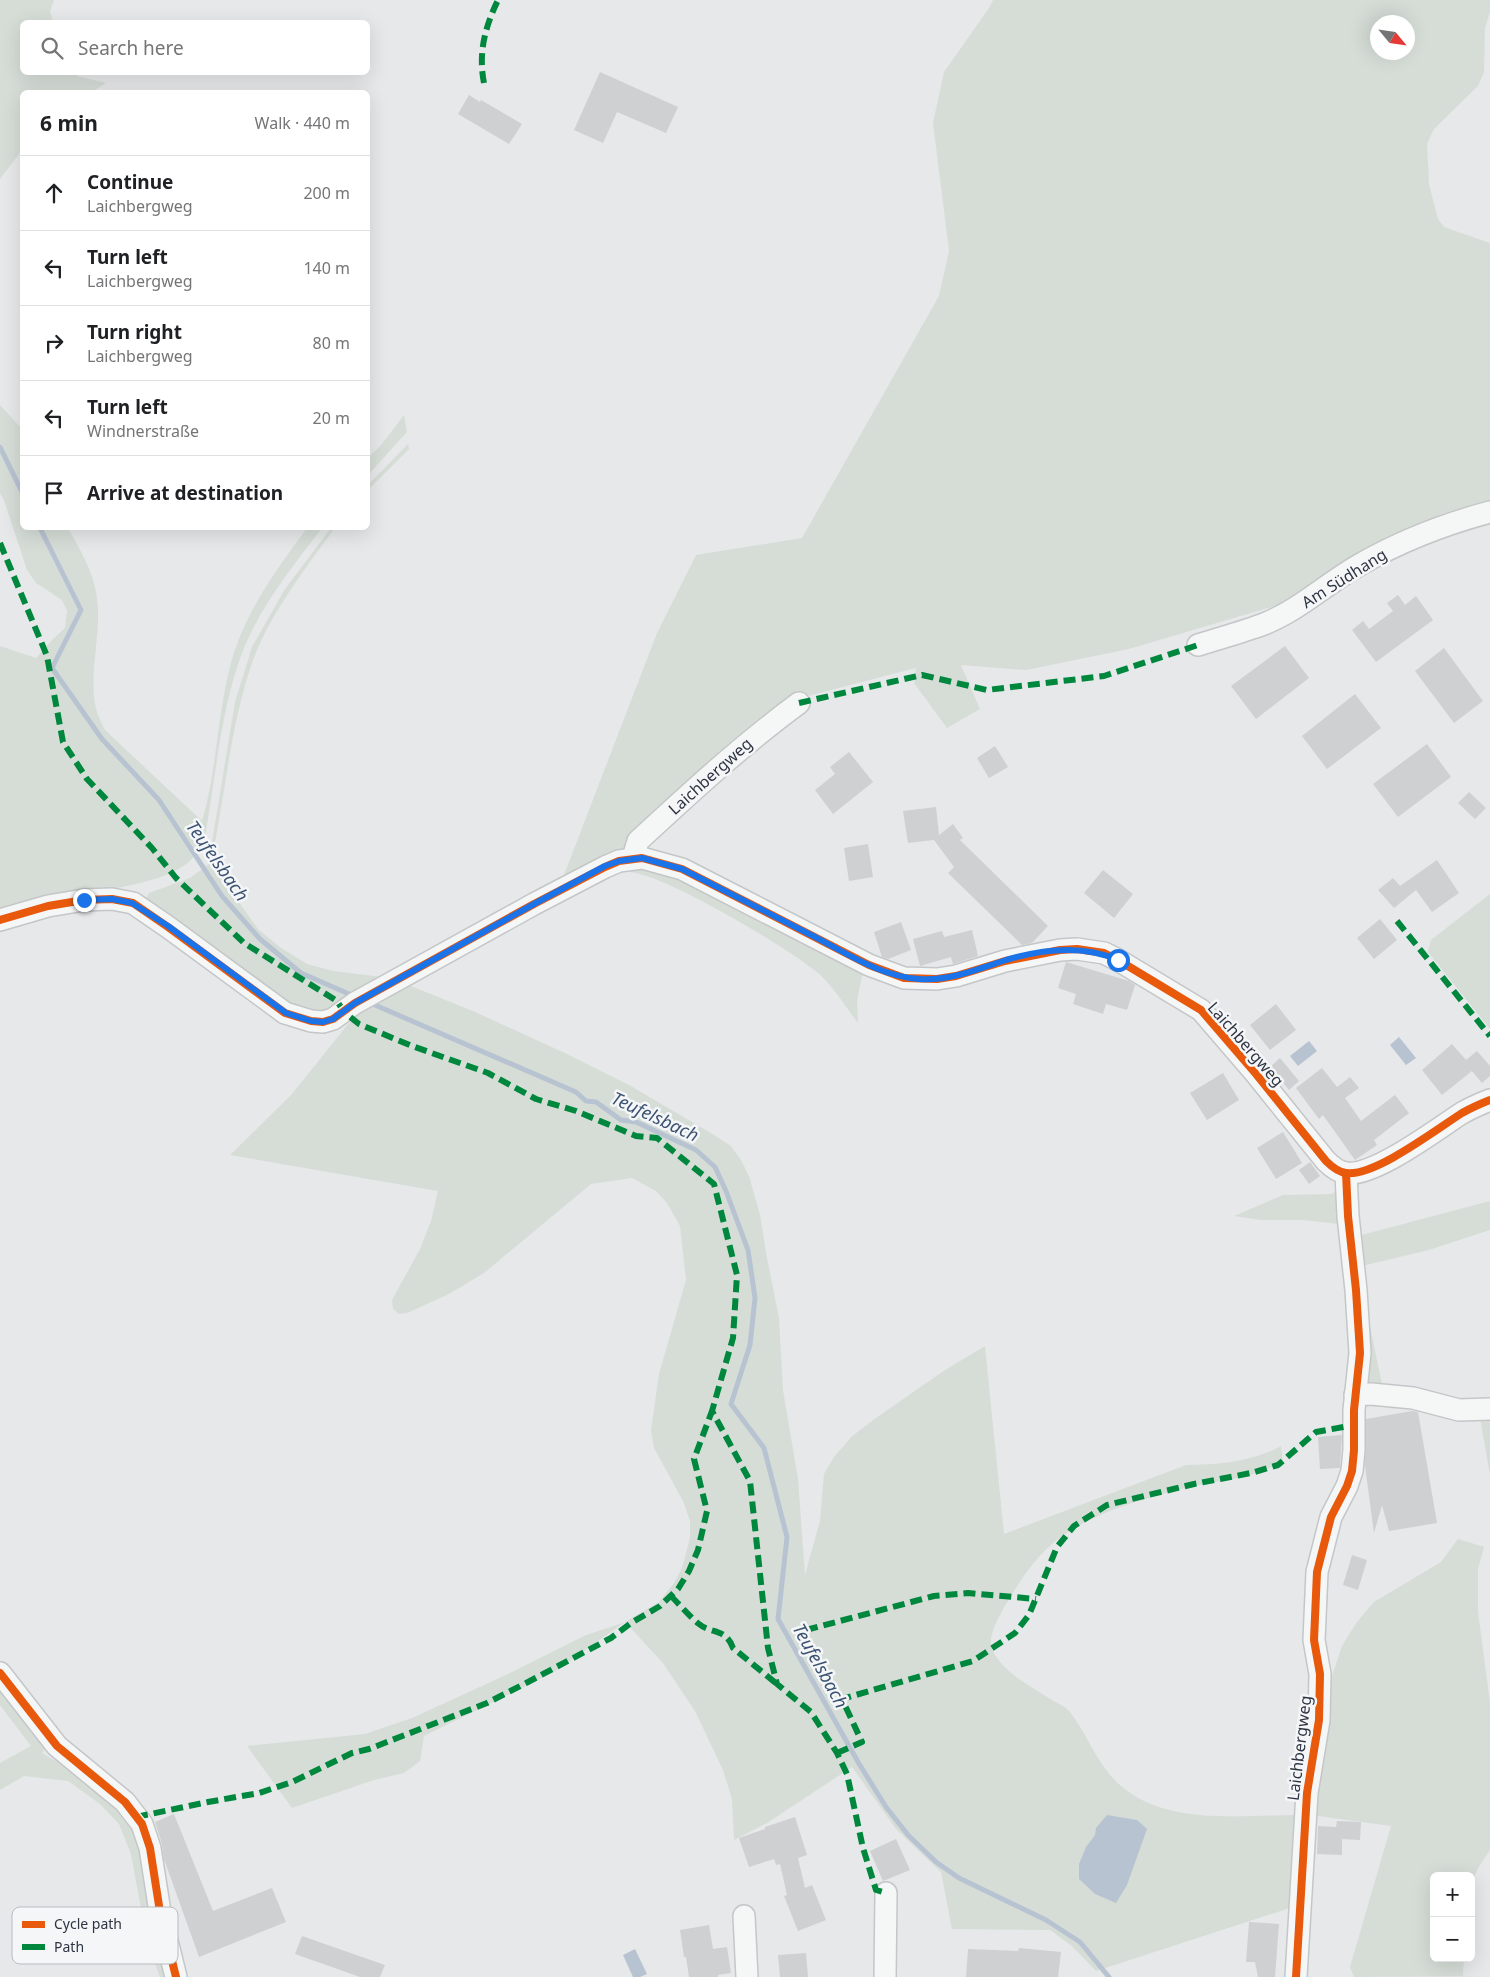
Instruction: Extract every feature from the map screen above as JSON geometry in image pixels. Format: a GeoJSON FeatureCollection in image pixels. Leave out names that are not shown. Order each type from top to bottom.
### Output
{"type":"FeatureCollection","features":[{"type":"Feature","properties":{"kind":"street","name":"Am Südhang"},"geometry":{"type":"LineString","coordinates":[[1198,645],[1265,624],[1299,606],[1358,566],[1399,545],[1490,512]]}},
{"type":"Feature","properties":{"kind":"street","name":"Laichbergweg"},"geometry":{"type":"LineString","coordinates":[[633,858],[638,841],[742,747],[799,703]]}},
{"type":"Feature","properties":{"kind":"street","name":"Laichbergweg"},"geometry":{"type":"LineString","coordinates":[[0,920],[48,906],[84,900],[112,899],[132,903],[168,926],[286,1013],[311,1021],[323,1022],[333,1019],[364,999],[587,876],[619,861],[633,858],[652,860],[682,869],[870,965],[904,978],[937,979],[956,976],[1005,961],[1060,950],[1092,950],[1111,957],[1201,1010],[1326,1161],[1331,1166],[1346,1173],[1360,1353],[1354,1410],[1354,1450],[1352,1471],[1347,1486],[1331,1518],[1317,1572],[1314,1640],[1320,1674],[1319,1720],[1306,1793],[1296,1977]]}},
{"type":"Feature","properties":{"kind":"street"},"geometry":{"type":"LineString","coordinates":[[1346,1173],[1357,1172],[1395,1157],[1464,1112],[1490,1100]]}},
{"type":"Feature","properties":{"kind":"street"},"geometry":{"type":"LineString","coordinates":[[1356,1395],[1371,1394],[1413,1398],[1459,1410],[1490,1409]]}},
{"type":"Feature","properties":{"kind":"street"},"geometry":{"type":"LineString","coordinates":[[0,1673],[57,1746],[125,1802],[142,1824],[150,1848],[159,1907]]}},
{"type":"Feature","properties":{"kind":"street"},"geometry":{"type":"LineString","coordinates":[[886,1893],[886,1977]]}},
{"type":"Feature","properties":{"kind":"street"},"geometry":{"type":"LineString","coordinates":[[744,1916],[747,1977]]}},
{"type":"Feature","properties":{"kind":"street"},"geometry":{"type":"LineString","coordinates":[[173,1964],[176,1977]]}},
{"type":"Feature","properties":{"kind":"shaded area"},"geometry":{"type":"Polygon","coordinates":[[[0,0],[54,0],[50,11],[52,20],[20,20],[20,75],[77,75],[106,83],[95,90],[20,90],[20,153],[0,179],[0,0]]]}},
{"type":"Feature","properties":{"kind":"shaded area"},"geometry":{"type":"Polygon","coordinates":[[[993,0],[1490,0],[1490,12],[1485,28],[1484,72],[1478,86],[1434,129],[1427,144],[1429,184],[1438,219],[1444,227],[1490,243],[1490,506],[1285,603],[1129,649],[1026,670],[961,665],[980,709],[947,728],[914,683],[916,668],[796,699],[708,765],[624,850],[334,1008],[310,1012],[295,1007],[261,985],[145,900],[149,893],[190,878],[210,863],[206,859],[212,842],[235,702],[252,647],[285,589],[329,530],[334,530],[278,610],[252,663],[238,712],[211,863],[258,929],[281,948],[307,964],[333,971],[382,977],[564,875],[657,633],[696,555],[802,538],[939,296],[949,251],[933,123],[944,72],[993,0]]]}},
{"type":"Feature","properties":{"kind":"shaded area"},"geometry":{"type":"Polygon","coordinates":[[[0,405],[20,427],[20,530],[69,530],[93,579],[98,612],[93,681],[94,695],[96,709],[105,730],[202,821],[211,782],[226,683],[244,626],[273,576],[306,530],[320,530],[269,601],[244,648],[236,669],[225,714],[206,831],[201,846],[193,858],[185,865],[159,878],[56,898],[0,913],[0,646],[36,658],[65,628],[67,611],[62,600],[36,583],[27,570],[0,493],[0,405]]]}},
{"type":"Feature","properties":{"kind":"shaded area"},"geometry":{"type":"Polygon","coordinates":[[[404,415],[407,432],[370,473],[370,456],[382,444],[404,415]]]}},
{"type":"Feature","properties":{"kind":"shaded area"},"geometry":{"type":"Polygon","coordinates":[[[408,444],[409,449],[370,488],[370,483],[408,444]]]}},
{"type":"Feature","properties":{"kind":"shaded area"},"geometry":{"type":"Polygon","coordinates":[[[657,865],[863,971],[857,1001],[858,1023],[824,978],[781,947],[723,912],[692,896],[640,874],[624,872],[603,878],[580,889],[411,986],[475,1012],[629,1085],[731,1146],[741,1160],[749,1176],[760,1215],[779,1318],[783,1390],[798,1479],[805,1575],[820,1521],[824,1474],[834,1457],[851,1437],[876,1418],[942,1372],[985,1346],[1004,1534],[1186,1465],[1247,1459],[1281,1446],[1283,1463],[1236,1479],[1203,1484],[1148,1498],[1093,1518],[1062,1536],[1027,1571],[998,1620],[992,1633],[991,1644],[994,1653],[1008,1670],[1068,1710],[1104,1768],[1128,1792],[1150,1804],[1173,1811],[1198,1815],[1299,1815],[1293,1907],[1096,1971],[1072,1946],[1050,1930],[952,1929],[941,1872],[896,1829],[852,1767],[767,1823],[734,1840],[732,1799],[723,1770],[695,1711],[663,1663],[625,1622],[659,1602],[674,1583],[682,1568],[690,1538],[690,1521],[683,1501],[654,1448],[651,1430],[659,1374],[686,1280],[680,1226],[667,1203],[656,1191],[632,1178],[591,1184],[484,1273],[449,1294],[407,1313],[399,1314],[393,1309],[392,1300],[420,1249],[431,1221],[438,1191],[230,1155],[292,1094],[349,1023],[375,999],[608,870],[657,865]]]}},
{"type":"Feature","properties":{"kind":"shaded area"},"geometry":{"type":"Polygon","coordinates":[[[1490,894],[1490,1029],[1428,952],[1431,940],[1490,894]]]}},
{"type":"Feature","properties":{"kind":"shaded area"},"geometry":{"type":"Polygon","coordinates":[[[1339,1190],[1339,1224],[1303,1220],[1260,1220],[1234,1216],[1283,1195],[1331,1194],[1339,1190]]]}},
{"type":"Feature","properties":{"kind":"shaded area"},"geometry":{"type":"Polygon","coordinates":[[[1490,1201],[1490,1230],[1429,1250],[1362,1266],[1369,1322],[1383,1389],[1372,1386],[1366,1377],[1358,1236],[1490,1201]]]}},
{"type":"Feature","properties":{"kind":"shaded area"},"geometry":{"type":"Polygon","coordinates":[[[1490,1417],[1490,1475],[1480,1418],[1490,1417]]]}},
{"type":"Feature","properties":{"kind":"shaded area"},"geometry":{"type":"Polygon","coordinates":[[[1458,1539],[1484,1547],[1478,1569],[1478,1612],[1490,1703],[1490,1850],[1475,1875],[1475,1872],[1430,1872],[1430,1962],[1464,1962],[1463,1976],[1490,1976],[1354,1977],[1350,1967],[1391,1826],[1311,1815],[1332,1676],[1342,1646],[1357,1622],[1374,1602],[1441,1562],[1458,1539]]]}},
{"type":"Feature","properties":{"kind":"shaded area"},"geometry":{"type":"Polygon","coordinates":[[[625,1622],[554,1672],[424,1736],[420,1761],[404,1773],[374,1780],[292,1808],[247,1746],[365,1734],[412,1718],[506,1675],[584,1636],[625,1622]]]}},
{"type":"Feature","properties":{"kind":"shaded area"},"geometry":{"type":"Polygon","coordinates":[[[0,1684],[46,1748],[42,1753],[71,1770],[107,1797],[137,1834],[152,1907],[141,1907],[131,1854],[119,1824],[100,1804],[68,1781],[24,1776],[0,1790],[0,1763],[31,1746],[0,1705],[0,1684]]]}},
{"type":"Feature","properties":{"kind":"shaded area"},"geometry":{"type":"Polygon","coordinates":[[[155,1964],[163,1964],[166,1977],[160,1977],[155,1964]]]}},
{"type":"Feature","properties":{"kind":"water"},"geometry":{"type":"Polygon","coordinates":[[[1399,1037],[1416,1058],[1406,1065],[1390,1045],[1399,1037]]]}},
{"type":"Feature","properties":{"kind":"water"},"geometry":{"type":"Polygon","coordinates":[[[1309,1041],[1317,1051],[1298,1066],[1290,1056],[1309,1041]]]}},
{"type":"Feature","properties":{"kind":"water"},"geometry":{"type":"Polygon","coordinates":[[[1107,1815],[1137,1820],[1147,1829],[1127,1885],[1116,1903],[1095,1894],[1079,1879],[1079,1864],[1086,1847],[1095,1835],[1096,1828],[1107,1815]]]}},
{"type":"Feature","properties":{"kind":"water"},"geometry":{"type":"Polygon","coordinates":[[[635,1949],[647,1974],[640,1977],[633,1977],[623,1955],[635,1949]]]}},
{"type":"Feature","properties":{"kind":"building"},"geometry":{"type":"Polygon","coordinates":[[[600,72],[678,107],[666,133],[617,112],[603,143],[574,130],[600,72]]]}},
{"type":"Feature","properties":{"kind":"building"},"geometry":{"type":"Polygon","coordinates":[[[469,95],[522,124],[509,144],[458,114],[469,95]]]}},
{"type":"Feature","properties":{"kind":"building"},"geometry":{"type":"Polygon","coordinates":[[[1398,595],[1405,605],[1416,596],[1433,620],[1376,662],[1352,630],[1363,621],[1369,629],[1393,611],[1387,603],[1398,595]]]}},
{"type":"Feature","properties":{"kind":"building"},"geometry":{"type":"Polygon","coordinates":[[[1285,646],[1309,678],[1256,719],[1231,686],[1285,646]]]}},
{"type":"Feature","properties":{"kind":"building"},"geometry":{"type":"Polygon","coordinates":[[[1444,648],[1483,701],[1454,723],[1415,671],[1444,648]]]}},
{"type":"Feature","properties":{"kind":"building"},"geometry":{"type":"Polygon","coordinates":[[[1355,694],[1381,728],[1327,769],[1302,736],[1355,694]]]}},
{"type":"Feature","properties":{"kind":"building"},"geometry":{"type":"Polygon","coordinates":[[[1427,744],[1451,777],[1398,817],[1373,784],[1427,744]]]}},
{"type":"Feature","properties":{"kind":"building"},"geometry":{"type":"Polygon","coordinates":[[[995,746],[1008,767],[989,778],[977,758],[995,746]]]}},
{"type":"Feature","properties":{"kind":"building"},"geometry":{"type":"Polygon","coordinates":[[[849,752],[873,782],[833,814],[815,790],[835,774],[830,767],[849,752]]]}},
{"type":"Feature","properties":{"kind":"building"},"geometry":{"type":"Polygon","coordinates":[[[1469,792],[1486,808],[1475,819],[1458,803],[1469,792]]]}},
{"type":"Feature","properties":{"kind":"building"},"geometry":{"type":"Polygon","coordinates":[[[936,807],[939,835],[953,824],[963,838],[960,840],[1048,926],[1032,943],[1022,945],[948,873],[954,867],[934,840],[908,843],[903,811],[936,807]]]}},
{"type":"Feature","properties":{"kind":"building"},"geometry":{"type":"Polygon","coordinates":[[[868,844],[873,877],[849,881],[844,848],[868,844]]]}},
{"type":"Feature","properties":{"kind":"building"},"geometry":{"type":"Polygon","coordinates":[[[1437,860],[1459,893],[1432,912],[1416,890],[1394,908],[1378,890],[1393,878],[1400,886],[1437,860]]]}},
{"type":"Feature","properties":{"kind":"building"},"geometry":{"type":"Polygon","coordinates":[[[1103,870],[1133,894],[1114,918],[1084,893],[1103,870]]]}},
{"type":"Feature","properties":{"kind":"building"},"geometry":{"type":"Polygon","coordinates":[[[1380,919],[1397,940],[1374,959],[1357,938],[1380,919]]]}},
{"type":"Feature","properties":{"kind":"building"},"geometry":{"type":"Polygon","coordinates":[[[901,922],[911,950],[888,959],[882,957],[874,932],[901,922]]]}},
{"type":"Feature","properties":{"kind":"building"},"geometry":{"type":"Polygon","coordinates":[[[972,930],[978,956],[953,964],[951,957],[920,966],[913,939],[942,931],[944,937],[972,930]]]}},
{"type":"Feature","properties":{"kind":"building"},"geometry":{"type":"Polygon","coordinates":[[[1066,962],[1129,981],[1135,985],[1127,1010],[1106,1004],[1103,1014],[1073,1004],[1076,994],[1058,988],[1066,962]]]}},
{"type":"Feature","properties":{"kind":"building"},"geometry":{"type":"Polygon","coordinates":[[[1276,1004],[1296,1030],[1270,1050],[1250,1025],[1276,1004]]]}},
{"type":"Feature","properties":{"kind":"building"},"geometry":{"type":"Polygon","coordinates":[[[1452,1044],[1466,1060],[1477,1051],[1490,1066],[1490,1076],[1482,1083],[1472,1071],[1442,1095],[1422,1070],[1452,1044]]]}},
{"type":"Feature","properties":{"kind":"building"},"geometry":{"type":"Polygon","coordinates":[[[1280,1058],[1299,1081],[1289,1090],[1270,1067],[1280,1058]]]}},
{"type":"Feature","properties":{"kind":"building"},"geometry":{"type":"Polygon","coordinates":[[[1322,1068],[1337,1087],[1350,1077],[1359,1088],[1345,1098],[1361,1121],[1395,1095],[1409,1113],[1374,1140],[1377,1145],[1355,1160],[1323,1115],[1319,1119],[1296,1088],[1322,1068]]]}},
{"type":"Feature","properties":{"kind":"building"},"geometry":{"type":"Polygon","coordinates":[[[1223,1073],[1239,1100],[1207,1120],[1190,1093],[1223,1073]]]}},
{"type":"Feature","properties":{"kind":"building"},"geometry":{"type":"Polygon","coordinates":[[[1283,1132],[1302,1163],[1276,1179],[1257,1148],[1283,1132]]]}},
{"type":"Feature","properties":{"kind":"building"},"geometry":{"type":"Polygon","coordinates":[[[1310,1162],[1320,1176],[1309,1184],[1299,1170],[1310,1162]]]}},
{"type":"Feature","properties":{"kind":"building"},"geometry":{"type":"Polygon","coordinates":[[[1412,1411],[1418,1412],[1437,1523],[1389,1531],[1382,1505],[1374,1533],[1365,1466],[1366,1419],[1412,1411]]]}},
{"type":"Feature","properties":{"kind":"building"},"geometry":{"type":"Polygon","coordinates":[[[1342,1435],[1340,1468],[1320,1469],[1318,1437],[1342,1435]]]}},
{"type":"Feature","properties":{"kind":"building"},"geometry":{"type":"Polygon","coordinates":[[[1352,1555],[1367,1560],[1358,1590],[1343,1585],[1352,1555]]]}},
{"type":"Feature","properties":{"kind":"building"},"geometry":{"type":"Polygon","coordinates":[[[174,1814],[213,1911],[272,1888],[286,1922],[199,1957],[164,1859],[162,1844],[155,1822],[174,1814]]]}},
{"type":"Feature","properties":{"kind":"building"},"geometry":{"type":"Polygon","coordinates":[[[795,1817],[807,1855],[798,1858],[805,1888],[812,1885],[826,1920],[798,1931],[784,1896],[787,1895],[780,1864],[776,1865],[774,1859],[749,1867],[739,1838],[795,1817]]]}},
{"type":"Feature","properties":{"kind":"building"},"geometry":{"type":"Polygon","coordinates":[[[1337,1821],[1361,1822],[1360,1840],[1342,1839],[1342,1855],[1317,1854],[1318,1826],[1336,1827],[1337,1821]]]}},
{"type":"Feature","properties":{"kind":"building"},"geometry":{"type":"Polygon","coordinates":[[[896,1839],[910,1870],[883,1881],[870,1851],[896,1839]]]}},
{"type":"Feature","properties":{"kind":"building"},"geometry":{"type":"Polygon","coordinates":[[[1249,1922],[1279,1924],[1275,1977],[1258,1977],[1255,1962],[1246,1962],[1249,1922]]]}},
{"type":"Feature","properties":{"kind":"building"},"geometry":{"type":"Polygon","coordinates":[[[709,1925],[713,1949],[727,1947],[731,1973],[718,1975],[718,1977],[689,1977],[680,1930],[709,1925]]]}},
{"type":"Feature","properties":{"kind":"building"},"geometry":{"type":"Polygon","coordinates":[[[302,1936],[385,1965],[380,1977],[360,1977],[295,1954],[302,1936]]]}},
{"type":"Feature","properties":{"kind":"building"},"geometry":{"type":"Polygon","coordinates":[[[1019,1948],[1061,1952],[1058,1977],[966,1977],[968,1949],[1018,1951],[1019,1948]]]}},
{"type":"Feature","properties":{"kind":"building"},"geometry":{"type":"Polygon","coordinates":[[[806,1953],[808,1977],[780,1977],[778,1955],[806,1953]]]}},
{"type":"Feature","properties":{"kind":"waterway","name":"Teufelsbach"},"geometry":{"type":"LineString","coordinates":[[0,447],[20,488]]}},
{"type":"Feature","properties":{"kind":"waterway","name":"Teufelsbach"},"geometry":{"type":"LineString","coordinates":[[41,530],[81,610],[52,668],[102,739],[159,800],[222,896],[260,939],[301,973],[356,997]]}},
{"type":"Feature","properties":{"kind":"waterway","name":"Teufelsbach"},"geometry":{"type":"LineString","coordinates":[[368,1002],[576,1092],[586,1101],[596,1102],[621,1120],[636,1122],[696,1150],[715,1167],[748,1250],[755,1298],[750,1345],[731,1404],[764,1448],[787,1537],[778,1619],[858,1762],[886,1807],[908,1835],[936,1862],[959,1878],[1046,1920],[1080,1942],[1109,1977]]}},
{"type":"Feature","properties":{"kind":"marked path"},"geometry":{"type":"LineString","coordinates":[[484,83],[482,51],[489,20],[498,0]]}},
{"type":"Feature","properties":{"kind":"marked path"},"geometry":{"type":"LineString","coordinates":[[0,543],[47,656],[63,742],[87,779],[152,848],[176,878],[244,943],[337,1001],[344,1012],[359,1024],[412,1046],[488,1073],[536,1099],[576,1111],[636,1136],[657,1138],[714,1184],[737,1275],[733,1338],[712,1411],[750,1481],[768,1648],[777,1684],[811,1712],[837,1753],[847,1774],[863,1848],[876,1890],[886,1893]]}},
{"type":"Feature","properties":{"kind":"marked path"},"geometry":{"type":"LineString","coordinates":[[799,703],[922,675],[987,690],[1104,676],[1198,645]]}},
{"type":"Feature","properties":{"kind":"marked path"},"geometry":{"type":"LineString","coordinates":[[1397,921],[1490,1036]]}},
{"type":"Feature","properties":{"kind":"marked path"},"geometry":{"type":"LineString","coordinates":[[136,1817],[259,1793],[292,1782],[352,1753],[369,1749],[487,1703],[611,1638],[631,1623],[660,1606],[678,1589],[689,1571],[698,1550],[707,1511],[694,1459],[712,1411]]}},
{"type":"Feature","properties":{"kind":"marked path"},"geometry":{"type":"LineString","coordinates":[[837,1753],[862,1742],[842,1699],[973,1661],[1015,1633],[1029,1615],[1057,1547],[1074,1526],[1107,1505],[1194,1484],[1251,1473],[1278,1465],[1316,1432],[1354,1425]]}},
{"type":"Feature","properties":{"kind":"marked path"},"geometry":{"type":"LineString","coordinates":[[806,1630],[934,1596],[968,1593],[1036,1599]]}},
{"type":"Feature","properties":{"kind":"marked path"},"geometry":{"type":"LineString","coordinates":[[671,1596],[699,1624],[726,1637],[733,1648],[777,1684]]}},
{"type":"Feature","properties":{"kind":"cycle path"},"geometry":{"type":"LineString","coordinates":[[0,920],[48,906],[84,900],[112,899],[133,903],[285,1013],[311,1021],[323,1022],[333,1019],[355,1003],[605,867],[619,861],[642,858],[682,869],[869,965],[904,978],[937,979],[956,976],[1005,961],[1060,950],[1077,949],[1104,953],[1201,1010],[1256,1074],[1326,1161],[1346,1173],[1372,1168],[1388,1160],[1462,1113],[1490,1100]]}},
{"type":"Feature","properties":{"kind":"cycle path"},"geometry":{"type":"LineString","coordinates":[[1296,1977],[1307,1793],[1319,1720],[1320,1674],[1314,1640],[1317,1572],[1331,1517],[1347,1486],[1352,1471],[1354,1450],[1354,1410],[1360,1353],[1346,1173]]}},
{"type":"Feature","properties":{"kind":"cycle path"},"geometry":{"type":"LineString","coordinates":[[0,1673],[57,1746],[125,1802],[142,1824],[150,1848],[159,1907]]}},
{"type":"Feature","properties":{"kind":"cycle path"},"geometry":{"type":"LineString","coordinates":[[173,1964],[176,1977]]}},
{"type":"Feature","properties":{"kind":"route"},"geometry":{"type":"LineString","coordinates":[[84,900],[112,899],[132,903],[168,926],[286,1013],[311,1021],[323,1022],[333,1019],[355,1003],[605,866],[633,858],[666,863],[682,869],[870,965],[904,978],[937,979],[956,976],[975,972],[1005,961],[1060,950],[1092,950],[1118,960]]}}]}
